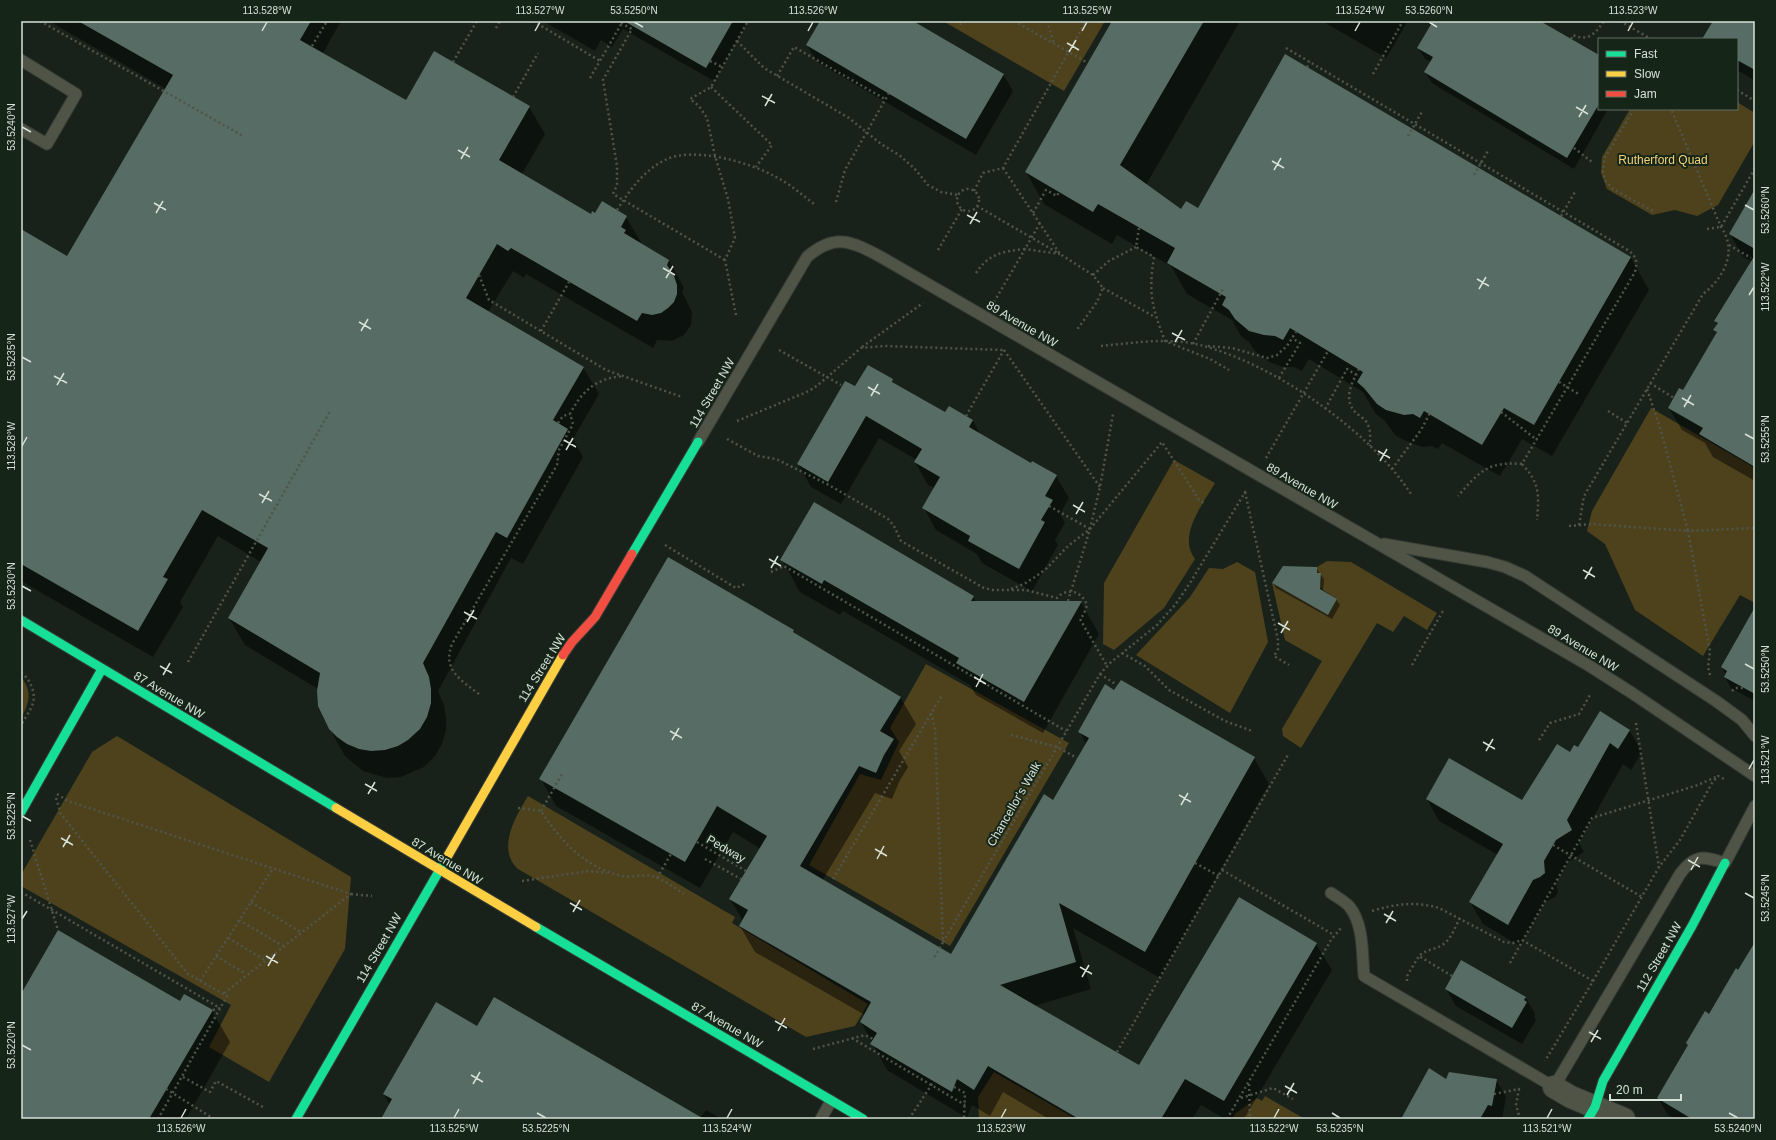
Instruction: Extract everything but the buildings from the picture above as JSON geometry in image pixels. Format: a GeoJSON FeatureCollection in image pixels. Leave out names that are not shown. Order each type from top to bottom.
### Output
{"type":"FeatureCollection","features":[{"type":"Feature","properties":{"kind":"main road","name":"114 Street NW"},"geometry":{"type":"LineString","coordinates":[[296,1119],[564,654],[572,642],[595,616],[698,442]]}},
{"type":"Feature","properties":{"kind":"main road","name":"87 Avenue NW"},"geometry":{"type":"LineString","coordinates":[[21,620],[439,870],[864,1119]]}},
{"type":"Feature","properties":{"kind":"main road"},"geometry":{"type":"LineString","coordinates":[[21,812],[102,669]]}},
{"type":"Feature","properties":{"kind":"main road","name":"112 Street NW"},"geometry":{"type":"LineString","coordinates":[[1592,1113],[1602,1081],[1692,926],[1725,863]]}},
{"type":"Feature","properties":{"kind":"street"},"geometry":{"type":"LineString","coordinates":[[1545,1082],[1592,1113],[1624,1119]]}},
{"type":"Feature","properties":{"kind":"lane"},"geometry":{"type":"LineString","coordinates":[[21,60],[76,94],[47,144],[21,129]]}},
{"type":"Feature","properties":{"kind":"lane","name":"89 Avenue NW"},"geometry":{"type":"LineString","coordinates":[[827,244],[837,241],[847,242],[864,248],[881,257],[1594,669],[1755,776]]}},
{"type":"Feature","properties":{"kind":"lane","name":"114 Street NW"},"geometry":{"type":"LineString","coordinates":[[698,442],[804,261],[816,249],[827,244]]}},
{"type":"Feature","properties":{"kind":"lane"},"geometry":{"type":"LineString","coordinates":[[1376,543],[1505,567],[1525,576],[1716,701],[1742,720],[1755,736]]}},
{"type":"Feature","properties":{"kind":"lane","name":"112 Street NW"},"geometry":{"type":"LineString","coordinates":[[1725,863],[1755,807]]}},
{"type":"Feature","properties":{"kind":"lane"},"geometry":{"type":"LineString","coordinates":[[1331,893],[1348,906],[1356,919],[1359,929],[1364,976],[1545,1082],[1680,874],[1693,860],[1699,858],[1709,858],[1725,863]]}},
{"type":"Feature","properties":{"kind":"lane"},"geometry":{"type":"LineString","coordinates":[[821,1119],[831,1101]]}},
{"type":"Feature","properties":{"kind":"path"},"geometry":{"type":"LineString","coordinates":[[40,21],[244,136]]}},
{"type":"Feature","properties":{"kind":"path"},"geometry":{"type":"LineString","coordinates":[[312,46],[327,21]]}},
{"type":"Feature","properties":{"kind":"path"},"geometry":{"type":"LineString","coordinates":[[453,62],[477,21]]}},
{"type":"Feature","properties":{"kind":"path"},"geometry":{"type":"LineString","coordinates":[[496,28],[500,21]]}},
{"type":"Feature","properties":{"kind":"path"},"geometry":{"type":"LineString","coordinates":[[533,21],[600,61]]}},
{"type":"Feature","properties":{"kind":"path"},"geometry":{"type":"LineString","coordinates":[[736,316],[725,260],[735,238],[728,199],[715,156],[707,118],[699,106],[690,99],[711,87],[748,21]]}},
{"type":"Feature","properties":{"kind":"path"},"geometry":{"type":"LineString","coordinates":[[955,21],[961,24],[966,21]]}},
{"type":"Feature","properties":{"kind":"path"},"geometry":{"type":"LineString","coordinates":[[1014,21],[1088,63]]}},
{"type":"Feature","properties":{"kind":"path"},"geometry":{"type":"LineString","coordinates":[[1048,21],[1054,44]]}},
{"type":"Feature","properties":{"kind":"path"},"geometry":{"type":"LineString","coordinates":[[974,190],[983,173],[1003,168],[1086,21]]}},
{"type":"Feature","properties":{"kind":"path"},"geometry":{"type":"LineString","coordinates":[[1373,74],[1403,21]]}},
{"type":"Feature","properties":{"kind":"path"},"geometry":{"type":"LineString","coordinates":[[1571,39],[1573,35],[1583,38],[1591,37],[1604,21]]}},
{"type":"Feature","properties":{"kind":"path"},"geometry":{"type":"LineString","coordinates":[[1620,21],[1649,38]]}},
{"type":"Feature","properties":{"kind":"path"},"geometry":{"type":"LineString","coordinates":[[590,78],[622,22],[632,29],[603,80],[618,166],[616,185],[613,194],[725,260]]}},
{"type":"Feature","properties":{"kind":"path"},"geometry":{"type":"LineString","coordinates":[[737,41],[764,68],[849,118],[908,162],[928,185],[941,192],[958,195]]}},
{"type":"Feature","properties":{"kind":"path"},"geometry":{"type":"LineString","coordinates":[[777,76],[794,47],[886,99]]}},
{"type":"Feature","properties":{"kind":"path"},"geometry":{"type":"LineString","coordinates":[[1286,48],[1481,162],[1633,254],[1636,258],[1637,264],[1635,272],[1522,464]]}},
{"type":"Feature","properties":{"kind":"path"},"geometry":{"type":"LineString","coordinates":[[513,97],[538,53]]}},
{"type":"Feature","properties":{"kind":"path"},"geometry":{"type":"LineString","coordinates":[[710,61],[722,67]]}},
{"type":"Feature","properties":{"kind":"path"},"geometry":{"type":"LineString","coordinates":[[1307,68],[1310,62]]}},
{"type":"Feature","properties":{"kind":"path"},"geometry":{"type":"LineString","coordinates":[[711,87],[772,145],[756,168]]}},
{"type":"Feature","properties":{"kind":"path"},"geometry":{"type":"LineString","coordinates":[[1738,91],[1755,101]]}},
{"type":"Feature","properties":{"kind":"path"},"geometry":{"type":"LineString","coordinates":[[836,202],[845,170],[889,93]]}},
{"type":"Feature","properties":{"kind":"path"},"geometry":{"type":"LineString","coordinates":[[1408,136],[1423,110]]}},
{"type":"Feature","properties":{"kind":"path"},"geometry":{"type":"LineString","coordinates":[[1633,110],[1604,159],[1603,172],[1605,180],[1613,189],[1653,211]]}},
{"type":"Feature","properties":{"kind":"path"},"geometry":{"type":"LineString","coordinates":[[1579,525],[1584,496],[1703,294],[1711,288],[1719,277],[1727,259],[1730,245],[1726,234],[1721,227],[1671,110]]}},
{"type":"Feature","properties":{"kind":"path"},"geometry":{"type":"LineString","coordinates":[[1574,148],[1592,162]]}},
{"type":"Feature","properties":{"kind":"path"},"geometry":{"type":"LineString","coordinates":[[1474,175],[1489,149]]}},
{"type":"Feature","properties":{"kind":"path"},"geometry":{"type":"LineString","coordinates":[[618,210],[640,178],[667,159],[682,156],[715,156],[756,168],[786,183],[814,204]]}},
{"type":"Feature","properties":{"kind":"path"},"geometry":{"type":"LineString","coordinates":[[1003,168],[1060,254]]}},
{"type":"Feature","properties":{"kind":"path"},"geometry":{"type":"LineString","coordinates":[[1721,227],[1755,168]]}},
{"type":"Feature","properties":{"kind":"path"},"geometry":{"type":"LineString","coordinates":[[965,189],[974,190],[979,198],[977,206],[969,211],[962,209],[958,204],[958,195],[965,189]]}},
{"type":"Feature","properties":{"kind":"path"},"geometry":{"type":"LineString","coordinates":[[1033,213],[1046,190],[1057,196],[1059,192]]}},
{"type":"Feature","properties":{"kind":"path"},"geometry":{"type":"LineString","coordinates":[[1561,216],[1575,192]]}},
{"type":"Feature","properties":{"kind":"path"},"geometry":{"type":"LineString","coordinates":[[977,206],[1060,254],[1093,275],[1103,288],[1156,318]]}},
{"type":"Feature","properties":{"kind":"path"},"geometry":{"type":"LineString","coordinates":[[938,250],[962,209]]}},
{"type":"Feature","properties":{"kind":"path"},"geometry":{"type":"LineString","coordinates":[[994,302],[1040,224]]}},
{"type":"Feature","properties":{"kind":"path"},"geometry":{"type":"LineString","coordinates":[[1707,229],[1721,227]]}},
{"type":"Feature","properties":{"kind":"path"},"geometry":{"type":"LineString","coordinates":[[1136,247],[1139,228]]}},
{"type":"Feature","properties":{"kind":"path"},"geometry":{"type":"LineString","coordinates":[[1730,245],[1751,258]]}},
{"type":"Feature","properties":{"kind":"path"},"geometry":{"type":"LineString","coordinates":[[1093,275],[1109,262],[1136,247]]}},
{"type":"Feature","properties":{"kind":"path"},"geometry":{"type":"LineString","coordinates":[[1136,247],[1154,257],[1150,293],[1156,318],[1165,341],[1210,359],[1229,370]]}},
{"type":"Feature","properties":{"kind":"path"},"geometry":{"type":"LineString","coordinates":[[976,273],[981,265],[991,257],[1025,249],[1060,254]]}},
{"type":"Feature","properties":{"kind":"path"},"geometry":{"type":"LineString","coordinates":[[479,275],[489,300],[606,370],[682,397]]}},
{"type":"Feature","properties":{"kind":"path"},"geometry":{"type":"LineString","coordinates":[[541,331],[569,282]]}},
{"type":"Feature","properties":{"kind":"path"},"geometry":{"type":"LineString","coordinates":[[1076,331],[1097,302],[1103,288]]}},
{"type":"Feature","properties":{"kind":"path"},"geometry":{"type":"LineString","coordinates":[[1193,344],[1223,289]]}},
{"type":"Feature","properties":{"kind":"path"},"geometry":{"type":"LineString","coordinates":[[737,421],[809,391],[828,377],[861,348],[923,303]]}},
{"type":"Feature","properties":{"kind":"path"},"geometry":{"type":"LineString","coordinates":[[1101,346],[1165,341],[1232,348],[1267,358],[1277,354],[1296,332]]}},
{"type":"Feature","properties":{"kind":"path"},"geometry":{"type":"LineString","coordinates":[[1279,378],[1300,343],[1292,338]]}},
{"type":"Feature","properties":{"kind":"path"},"geometry":{"type":"LineString","coordinates":[[861,348],[884,346],[1004,350]]}},
{"type":"Feature","properties":{"kind":"path"},"geometry":{"type":"LineString","coordinates":[[1203,346],[1250,362],[1303,393],[1325,409],[1370,447],[1400,478],[1411,494]]}},
{"type":"Feature","properties":{"kind":"path"},"geometry":{"type":"LineString","coordinates":[[779,350],[841,384]]}},
{"type":"Feature","properties":{"kind":"path"},"geometry":{"type":"LineString","coordinates":[[966,416],[1004,350]]}},
{"type":"Feature","properties":{"kind":"path"},"geometry":{"type":"LineString","coordinates":[[1004,350],[1100,488]]}},
{"type":"Feature","properties":{"kind":"path"},"geometry":{"type":"LineString","coordinates":[[1264,460],[1328,351]]}},
{"type":"Feature","properties":{"kind":"path"},"geometry":{"type":"LineString","coordinates":[[1325,409],[1347,369],[1356,375]]}},
{"type":"Feature","properties":{"kind":"path"},"geometry":{"type":"LineString","coordinates":[[1359,369],[1349,398],[1350,405],[1368,423],[1370,431],[1370,447]]}},
{"type":"Feature","properties":{"kind":"path"},"geometry":{"type":"LineString","coordinates":[[479,694],[461,680],[453,671],[449,660],[449,651],[556,465],[559,450],[573,424],[570,414],[577,401],[587,390],[610,378],[622,376]]}},
{"type":"Feature","properties":{"kind":"path"},"geometry":{"type":"LineString","coordinates":[[1559,382],[1580,395]]}},
{"type":"Feature","properties":{"kind":"path"},"geometry":{"type":"LineString","coordinates":[[1650,383],[1674,398]]}},
{"type":"Feature","properties":{"kind":"path"},"geometry":{"type":"LineString","coordinates":[[1647,388],[1661,431],[1688,531],[1710,651],[1708,667],[1716,701]]}},
{"type":"Feature","properties":{"kind":"path"},"geometry":{"type":"LineString","coordinates":[[188,662],[330,411]]}},
{"type":"Feature","properties":{"kind":"path"},"geometry":{"type":"LineString","coordinates":[[1392,469],[1421,430],[1431,411]]}},
{"type":"Feature","properties":{"kind":"path"},"geometry":{"type":"LineString","coordinates":[[1608,411],[1627,423]]}},
{"type":"Feature","properties":{"kind":"path"},"geometry":{"type":"LineString","coordinates":[[1501,412],[1537,440]]}},
{"type":"Feature","properties":{"kind":"path"},"geometry":{"type":"LineString","coordinates":[[558,423],[563,416],[570,414]]}},
{"type":"Feature","properties":{"kind":"path"},"geometry":{"type":"LineString","coordinates":[[1068,601],[1090,529],[1100,488],[1113,414]]}},
{"type":"Feature","properties":{"kind":"path"},"geometry":{"type":"LineString","coordinates":[[727,439],[758,456],[776,459],[820,481],[888,519],[894,526],[901,541],[978,586],[992,590],[1026,590],[1057,598],[1062,592],[1071,591],[1082,595],[1087,605],[1086,610],[1080,619],[1107,666]]}},
{"type":"Feature","properties":{"kind":"path"},"geometry":{"type":"LineString","coordinates":[[1008,590],[1024,584],[1035,577],[1047,568],[1068,546],[1090,529],[1162,442],[1198,500],[1204,503]]}},
{"type":"Feature","properties":{"kind":"path"},"geometry":{"type":"LineString","coordinates":[[1458,496],[1474,477],[1485,469],[1494,465],[1507,463],[1522,464],[1531,474],[1537,487],[1537,520]]}},
{"type":"Feature","properties":{"kind":"path","name":"Chancellor's Walk"},"geometry":{"type":"LineString","coordinates":[[933,960],[1100,674],[1107,666],[1156,625],[1174,605],[1190,582],[1248,487]]}},
{"type":"Feature","properties":{"kind":"path"},"geometry":{"type":"LineString","coordinates":[[1245,491],[1278,640],[1278,649],[1274,656],[1289,665]]}},
{"type":"Feature","properties":{"kind":"path"},"geometry":{"type":"LineString","coordinates":[[1049,506],[1090,529]]}},
{"type":"Feature","properties":{"kind":"path"},"geometry":{"type":"LineString","coordinates":[[1569,526],[1579,525],[1688,531],[1755,528]]}},
{"type":"Feature","properties":{"kind":"path"},"geometry":{"type":"LineString","coordinates":[[665,545],[736,588],[747,583]]}},
{"type":"Feature","properties":{"kind":"path"},"geometry":{"type":"LineString","coordinates":[[771,572],[784,566],[1066,731]]}},
{"type":"Feature","properties":{"kind":"path"},"geometry":{"type":"LineString","coordinates":[[1412,665],[1444,609]]}},
{"type":"Feature","properties":{"kind":"path"},"geometry":{"type":"LineString","coordinates":[[1122,653],[1146,666],[1169,690],[1224,721],[1252,731]]}},
{"type":"Feature","properties":{"kind":"path"},"geometry":{"type":"LineString","coordinates":[[21,673],[25,675],[33,688],[33,703],[21,725]]}},
{"type":"Feature","properties":{"kind":"path"},"geometry":{"type":"LineString","coordinates":[[1100,674],[1117,686]]}},
{"type":"Feature","properties":{"kind":"path"},"geometry":{"type":"LineString","coordinates":[[833,879],[942,695]]}},
{"type":"Feature","properties":{"kind":"path"},"geometry":{"type":"LineString","coordinates":[[1539,740],[1550,723],[1579,714],[1590,695]]}},
{"type":"Feature","properties":{"kind":"path"},"geometry":{"type":"LineString","coordinates":[[931,713],[935,728],[943,942]]}},
{"type":"Feature","properties":{"kind":"path"},"geometry":{"type":"LineString","coordinates":[[1636,723],[1659,868]]}},
{"type":"Feature","properties":{"kind":"path"},"geometry":{"type":"LineString","coordinates":[[1011,735],[1057,747],[1077,758]]}},
{"type":"Feature","properties":{"kind":"path"},"geometry":{"type":"LineString","coordinates":[[1117,1052],[1289,753]]}},
{"type":"Feature","properties":{"kind":"path"},"geometry":{"type":"LineString","coordinates":[[541,811],[562,774]]}},
{"type":"Feature","properties":{"kind":"path"},"geometry":{"type":"LineString","coordinates":[[1510,962],[1592,818],[1698,785],[1718,776]]}},
{"type":"Feature","properties":{"kind":"path"},"geometry":{"type":"LineString","coordinates":[[158,1119],[183,1077],[227,996],[188,974],[61,814],[55,793],[68,800],[351,894],[372,896]]}},
{"type":"Feature","properties":{"kind":"path"},"geometry":{"type":"LineString","coordinates":[[518,808],[541,811],[554,830],[569,847],[594,866],[614,874]]}},
{"type":"Feature","properties":{"kind":"path"},"geometry":{"type":"LineString","coordinates":[[30,840],[58,930]]}},
{"type":"Feature","properties":{"kind":"path","name":"Pedway"},"geometry":{"type":"LineString","coordinates":[[697,842],[746,871]]}},
{"type":"Feature","properties":{"kind":"path"},"geometry":{"type":"LineString","coordinates":[[1553,845],[1642,897]]}},
{"type":"Feature","properties":{"kind":"path"},"geometry":{"type":"LineString","coordinates":[[657,878],[671,854]]}},
{"type":"Feature","properties":{"kind":"path"},"geometry":{"type":"LineString","coordinates":[[705,859],[741,880]]}},
{"type":"Feature","properties":{"kind":"path"},"geometry":{"type":"LineString","coordinates":[[1195,862],[1219,876]]}},
{"type":"Feature","properties":{"kind":"path"},"geometry":{"type":"LineString","coordinates":[[200,981],[273,868]]}},
{"type":"Feature","properties":{"kind":"path"},"geometry":{"type":"LineString","coordinates":[[1222,870],[1334,935]]}},
{"type":"Feature","properties":{"kind":"path"},"geometry":{"type":"LineString","coordinates":[[522,881],[589,871],[624,876],[652,876],[684,894]]}},
{"type":"Feature","properties":{"kind":"path"},"geometry":{"type":"LineString","coordinates":[[21,892],[220,1008]]}},
{"type":"Feature","properties":{"kind":"path"},"geometry":{"type":"LineString","coordinates":[[222,994],[351,894]]}},
{"type":"Feature","properties":{"kind":"path"},"geometry":{"type":"LineString","coordinates":[[251,902],[302,933]]}},
{"type":"Feature","properties":{"kind":"path"},"geometry":{"type":"LineString","coordinates":[[1370,912],[1397,904],[1416,903],[1439,908],[1504,942],[1513,943],[1522,940],[1593,981],[1545,1082]]}},
{"type":"Feature","properties":{"kind":"path"},"geometry":{"type":"LineString","coordinates":[[1404,1000],[1407,976],[1419,956],[1423,952],[1441,946],[1447,942],[1460,918]]}},
{"type":"Feature","properties":{"kind":"path"},"geometry":{"type":"LineString","coordinates":[[239,920],[284,946]]}},
{"type":"Feature","properties":{"kind":"path"},"geometry":{"type":"LineString","coordinates":[[1227,1119],[1334,935],[1344,925]]}},
{"type":"Feature","properties":{"kind":"path"},"geometry":{"type":"LineString","coordinates":[[228,938],[265,960]]}},
{"type":"Feature","properties":{"kind":"path"},"geometry":{"type":"LineString","coordinates":[[216,956],[246,974]]}},
{"type":"Feature","properties":{"kind":"path"},"geometry":{"type":"LineString","coordinates":[[1419,956],[1452,976]]}},
{"type":"Feature","properties":{"kind":"path"},"geometry":{"type":"LineString","coordinates":[[213,1010],[220,1008]]}},
{"type":"Feature","properties":{"kind":"path"},"geometry":{"type":"LineString","coordinates":[[813,1048],[865,1035],[873,1039]]}},
{"type":"Feature","properties":{"kind":"path"},"geometry":{"type":"LineString","coordinates":[[852,1038],[965,1105]]}},
{"type":"Feature","properties":{"kind":"path"},"geometry":{"type":"LineString","coordinates":[[183,1077],[210,1092],[216,1081],[262,1107]]}},
{"type":"Feature","properties":{"kind":"path"},"geometry":{"type":"LineString","coordinates":[[909,1119],[934,1081]]}},
{"type":"Feature","properties":{"kind":"path"},"geometry":{"type":"LineString","coordinates":[[1249,1083],[1250,1119]]}},
{"type":"Feature","properties":{"kind":"path"},"geometry":{"type":"LineString","coordinates":[[954,1086],[965,1093],[964,1119]]}},
{"type":"Feature","properties":{"kind":"path"},"geometry":{"type":"LineString","coordinates":[[1240,1098],[1273,1088],[1293,1099]]}},
{"type":"Feature","properties":{"kind":"path"},"geometry":{"type":"LineString","coordinates":[[166,1089],[214,1119]]}},
{"type":"Feature","properties":{"kind":"path"},"geometry":{"type":"LineString","coordinates":[[1494,1094],[1519,1089],[1516,1105],[1520,1119]]}},
{"type":"Feature","properties":{"kind":"green space"},"geometry":{"type":"Polygon","coordinates":[[[943,21],[1105,21],[1064,91],[943,21]]]}},
{"type":"Feature","properties":{"kind":"green space","name":"Rutherford Quad"},"geometry":{"type":"Polygon","coordinates":[[[1738,103],[1755,113],[1755,141],[1718,205],[1697,216],[1675,210],[1652,215],[1607,189],[1601,173],[1602,157],[1629,110],[1738,110],[1738,103]]]}},
{"type":"Feature","properties":{"kind":"green space"},"geometry":{"type":"Polygon","coordinates":[[[1651,408],[1755,468],[1755,603],[1740,595],[1703,656],[1635,610],[1605,544],[1587,531],[1592,511],[1651,408]]]}},
{"type":"Feature","properties":{"kind":"green space"},"geometry":{"type":"Polygon","coordinates":[[[1174,460],[1215,483],[1199,510],[1190,530],[1190,550],[1195,559],[1164,608],[1114,650],[1103,644],[1104,583],[1174,460]]]}},
{"type":"Feature","properties":{"kind":"green space"},"geometry":{"type":"Polygon","coordinates":[[[1327,561],[1351,562],[1437,613],[1427,630],[1404,616],[1393,632],[1377,623],[1301,748],[1283,736],[1282,729],[1322,661],[1285,640],[1272,583],[1328,615],[1337,599],[1317,586],[1317,584],[1321,583],[1321,573],[1317,573],[1317,567],[1327,561]]]}},
{"type":"Feature","properties":{"kind":"green space"},"geometry":{"type":"Polygon","coordinates":[[[1237,562],[1255,572],[1268,642],[1230,713],[1136,655],[1190,597],[1209,568],[1223,569],[1237,562]]]}},
{"type":"Feature","properties":{"kind":"green space"},"geometry":{"type":"Polygon","coordinates":[[[926,664],[1069,743],[950,946],[809,865],[860,774],[881,780],[899,742],[890,728],[926,664]]]}},
{"type":"Feature","properties":{"kind":"green space"},"geometry":{"type":"Polygon","coordinates":[[[21,677],[27,688],[28,702],[21,718],[21,677]]]}},
{"type":"Feature","properties":{"kind":"green space"},"geometry":{"type":"Polygon","coordinates":[[[117,736],[351,877],[345,949],[269,1082],[209,1047],[231,1005],[21,886],[21,875],[92,752],[117,736]]]}},
{"type":"Feature","properties":{"kind":"green space"},"geometry":{"type":"Polygon","coordinates":[[[528,796],[735,917],[732,923],[868,1004],[855,1026],[806,1037],[518,869],[512,861],[508,842],[510,832],[518,813],[528,796]]]}},
{"type":"Feature","properties":{"kind":"green space"},"geometry":{"type":"Polygon","coordinates":[[[994,1072],[1076,1119],[979,1119],[978,1097],[994,1072]]]}},
{"type":"Feature","properties":{"kind":"green space"},"geometry":{"type":"Polygon","coordinates":[[[1265,1096],[1305,1119],[1232,1119],[1236,1113],[1257,1098],[1262,1101],[1265,1096]]]}},
{"type":"Feature","properties":{"kind":"traffic: fast"},"geometry":{"type":"LineString","coordinates":[[632,554],[698,442]]}},
{"type":"Feature","properties":{"kind":"traffic: fast"},"geometry":{"type":"LineString","coordinates":[[21,620],[336,808]]}},
{"type":"Feature","properties":{"kind":"traffic: fast"},"geometry":{"type":"LineString","coordinates":[[21,812],[102,669]]}},
{"type":"Feature","properties":{"kind":"traffic: fast"},"geometry":{"type":"LineString","coordinates":[[296,1119],[446,859]]}},
{"type":"Feature","properties":{"kind":"traffic: fast"},"geometry":{"type":"LineString","coordinates":[[1588,1119],[1595,1107],[1603,1081],[1692,926],[1725,863]]}},
{"type":"Feature","properties":{"kind":"traffic: fast"},"geometry":{"type":"LineString","coordinates":[[536,927],[863,1119]]}},
{"type":"Feature","properties":{"kind":"traffic: slow"},"geometry":{"type":"LineString","coordinates":[[446,859],[563,655]]}},
{"type":"Feature","properties":{"kind":"traffic: slow"},"geometry":{"type":"LineString","coordinates":[[336,808],[536,927]]}},
{"type":"Feature","properties":{"kind":"traffic: jam"},"geometry":{"type":"LineString","coordinates":[[563,655],[572,642],[595,617],[632,554]]}}]}
